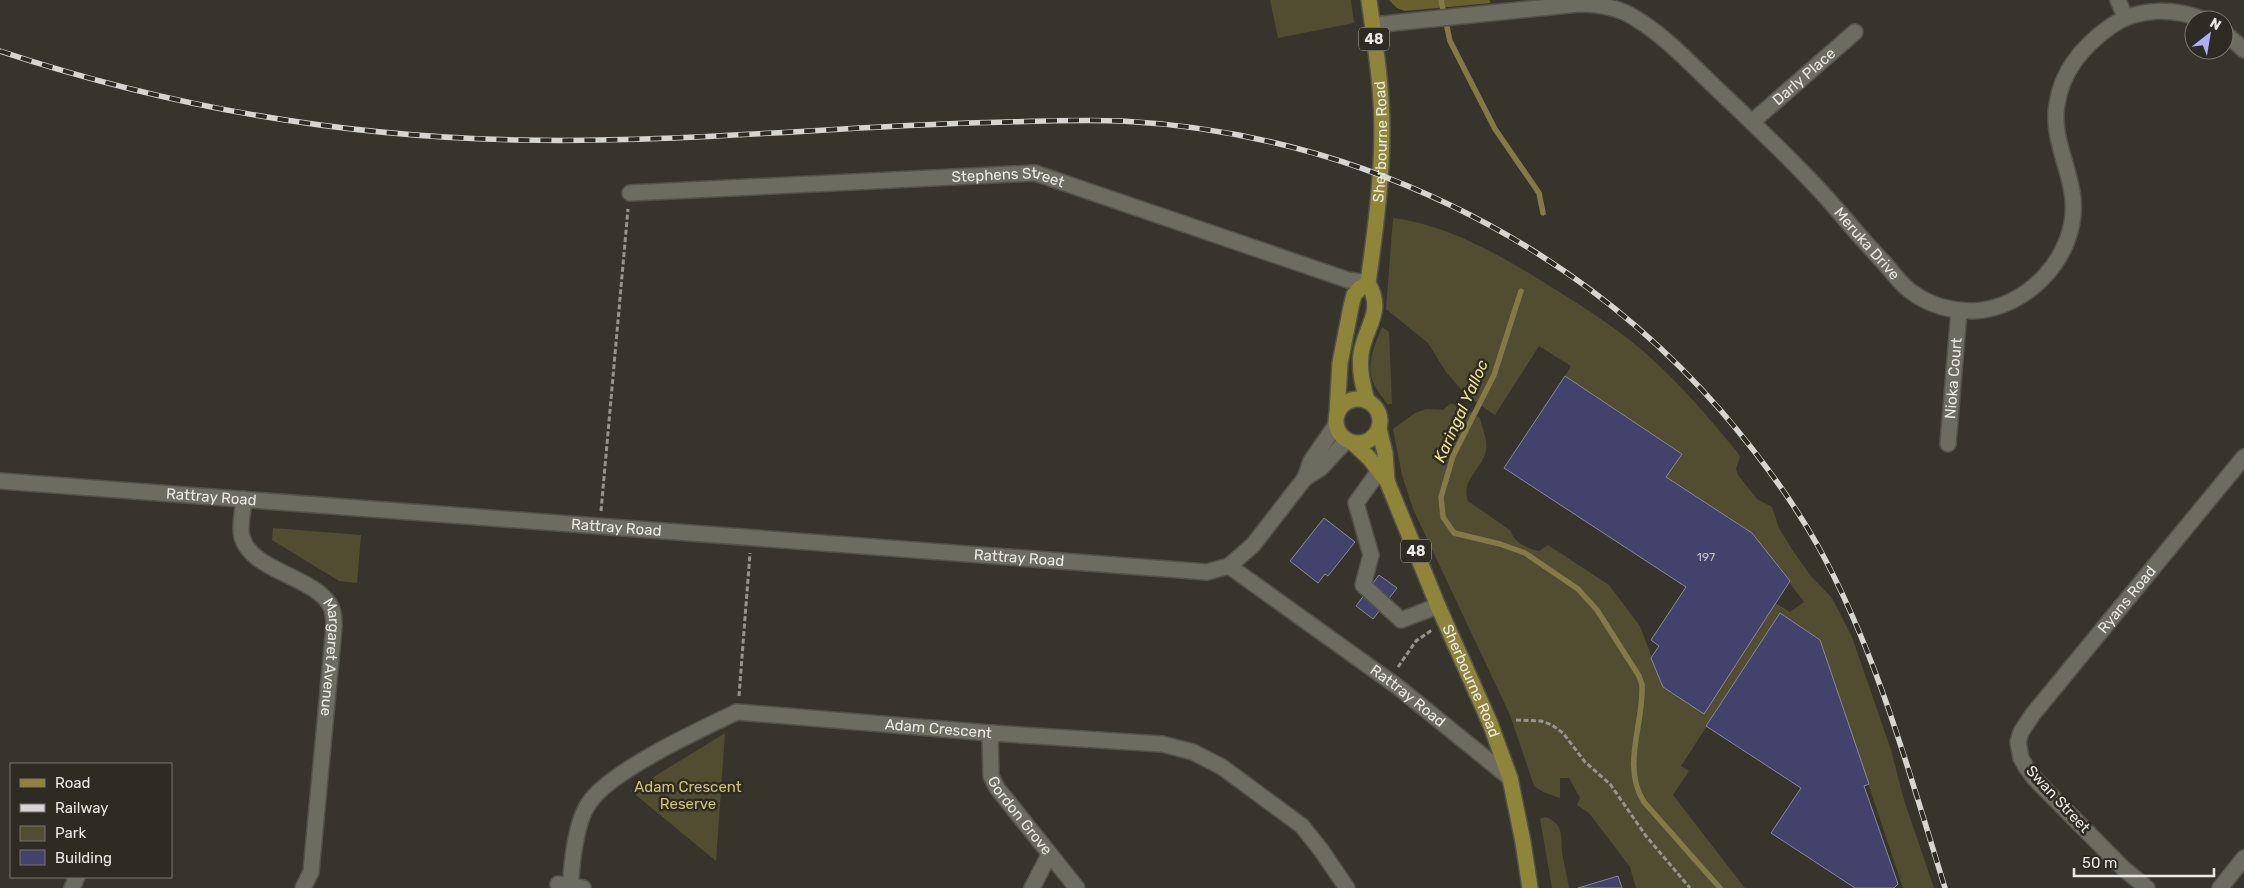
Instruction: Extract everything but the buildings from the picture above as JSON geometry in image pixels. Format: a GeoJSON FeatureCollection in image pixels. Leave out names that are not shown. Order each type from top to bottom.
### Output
{"type":"FeatureCollection","features":[{"type":"Feature","properties":{"kind":"main road","name":"Sherbourne Road"},"geometry":{"type":"LineString","coordinates":[[1367,401],[1360,365],[1364,339],[1374,315],[1376,303],[1374,293],[1368,283],[1379,188],[1382,131],[1373,25],[1369,0]]}},
{"type":"Feature","properties":{"kind":"main road"},"geometry":{"type":"LineString","coordinates":[[1337,419],[1340,363],[1351,307],[1354,295],[1368,283]]}},
{"type":"Feature","properties":{"kind":"main road"},"geometry":{"type":"LineString","coordinates":[[1337,419],[1344,404],[1361,399],[1367,401]]}},
{"type":"Feature","properties":{"kind":"main road","name":"48"},"geometry":{"type":"LineString","coordinates":[[1367,401],[1379,412],[1379,429]]}},
{"type":"Feature","properties":{"kind":"main road","name":"48"},"geometry":{"type":"LineString","coordinates":[[1337,419],[1338,431],[1350,442]]}},
{"type":"Feature","properties":{"kind":"main road","name":"Sherbourne Road"},"geometry":{"type":"LineString","coordinates":[[1379,429],[1385,453],[1383,476]]}},
{"type":"Feature","properties":{"kind":"main road"},"geometry":{"type":"LineString","coordinates":[[1350,442],[1369,441],[1379,429]]}},
{"type":"Feature","properties":{"kind":"main road","name":"Sherbourne Road"},"geometry":{"type":"LineString","coordinates":[[1350,442],[1383,476],[1490,723],[1510,778],[1524,842],[1530,888]]}},
{"type":"Feature","properties":{"kind":"street"},"geometry":{"type":"LineString","coordinates":[[2118,0],[2125,17]]}},
{"type":"Feature","properties":{"kind":"street","name":"Meruka Drive"},"geometry":{"type":"LineString","coordinates":[[1373,25],[1481,14],[1555,3],[1596,4],[1620,10],[1634,17],[1655,33],[1752,122],[1817,187],[1912,293],[1940,306],[1959,311],[1988,310],[2002,305],[2034,288],[2045,278],[2053,266],[2072,223],[2073,201],[2070,180],[2056,127],[2056,105],[2064,78],[2082,51],[2125,17],[2150,11],[2184,14]]}},
{"type":"Feature","properties":{"kind":"street","name":"Darly Place"},"geometry":{"type":"LineString","coordinates":[[1752,122],[1856,32]]}},
{"type":"Feature","properties":{"kind":"street"},"geometry":{"type":"LineString","coordinates":[[2234,41],[2244,50]]}},
{"type":"Feature","properties":{"kind":"street","name":"Stephens Street"},"geometry":{"type":"LineString","coordinates":[[630,193],[1035,173],[1348,280],[1368,283]]}},
{"type":"Feature","properties":{"kind":"street","name":"Nioka Court"},"geometry":{"type":"LineString","coordinates":[[1948,444],[1959,311]]}},
{"type":"Feature","properties":{"kind":"street","name":"Rattray Road"},"geometry":{"type":"LineString","coordinates":[[0,481],[1188,572],[1215,571],[1230,566],[1253,545],[1305,478],[1311,461],[1337,419]]}},
{"type":"Feature","properties":{"kind":"street","name":"Rattray Road"},"geometry":{"type":"LineString","coordinates":[[1305,478],[1321,468],[1350,442]]}},
{"type":"Feature","properties":{"kind":"street","name":"Ryans Road"},"geometry":{"type":"LineString","coordinates":[[2019,748],[2020,737],[2029,720],[2244,457]]}},
{"type":"Feature","properties":{"kind":"street"},"geometry":{"type":"LineString","coordinates":[[1383,476],[1356,503],[1371,555],[1362,585],[1401,620],[1438,606]]}},
{"type":"Feature","properties":{"kind":"street","name":"Margaret Avenue"},"geometry":{"type":"LineString","coordinates":[[244,499],[241,526],[245,545],[260,559],[324,598],[334,614],[311,872],[303,888]]}},
{"type":"Feature","properties":{"kind":"street","name":"Rattray Road"},"geometry":{"type":"LineString","coordinates":[[1230,566],[1389,680],[1510,778]]}},
{"type":"Feature","properties":{"kind":"street","name":"Adam Crescent"},"geometry":{"type":"LineString","coordinates":[[570,887],[578,829],[590,802],[619,775],[703,728],[738,712],[990,733],[1162,744],[1193,752],[1222,767],[1302,826],[1322,850],[1347,888]]}},
{"type":"Feature","properties":{"kind":"street","name":"Gordon Grove"},"geometry":{"type":"LineString","coordinates":[[990,733],[991,776],[998,788],[1077,888]]}},
{"type":"Feature","properties":{"kind":"street","name":"Swan Street"},"geometry":{"type":"LineString","coordinates":[[2019,748],[2026,767],[2035,779],[2124,869],[2147,888]]}},
{"type":"Feature","properties":{"kind":"street"},"geometry":{"type":"LineString","coordinates":[[1032,888],[1050,855]]}},
{"type":"Feature","properties":{"kind":"street"},"geometry":{"type":"LineString","coordinates":[[2220,888],[2244,858]]}},
{"type":"Feature","properties":{"kind":"path"},"geometry":{"type":"LineString","coordinates":[[600,527],[630,193]]}},
{"type":"Feature","properties":{"kind":"path"},"geometry":{"type":"LineString","coordinates":[[738,712],[752,538]]}},
{"type":"Feature","properties":{"kind":"path"},"geometry":{"type":"LineString","coordinates":[[1389,680],[1416,641],[1445,620]]}},
{"type":"Feature","properties":{"kind":"path"},"geometry":{"type":"LineString","coordinates":[[1516,720],[1541,721],[1552,725],[1563,733],[1585,762],[1610,784],[1646,836],[1690,888]]}},
{"type":"Feature","properties":{"kind":"green space"},"geometry":{"type":"Polygon","coordinates":[[[1270,0],[1351,0],[1354,23],[1278,38],[1270,0]]]}},
{"type":"Feature","properties":{"kind":"green space"},"geometry":{"type":"Polygon","coordinates":[[[1393,218],[1431,226],[1484,248],[1502,257],[1598,317],[1635,344],[1667,373],[1738,453],[1740,457],[1736,469],[1738,475],[1757,499],[1772,507],[1779,528],[1793,551],[1810,575],[1832,598],[1852,637],[1891,750],[1904,800],[1934,888],[1903,888],[1820,640],[1780,613],[1681,766],[1689,771],[1673,795],[1745,888],[1636,888],[1630,867],[1589,813],[1577,805],[1580,798],[1569,778],[1560,778],[1560,798],[1543,792],[1534,786],[1510,715],[1413,509],[1402,475],[1393,429],[1415,413],[1426,409],[1443,410],[1451,403],[1466,409],[1480,418],[1486,438],[1486,450],[1481,463],[1469,481],[1466,494],[1468,501],[1511,531],[1514,538],[1522,544],[1539,551],[1548,545],[1609,585],[1640,626],[1663,687],[1703,713],[1775,603],[1790,612],[1804,602],[1752,533],[1666,477],[1681,453],[1565,376],[1571,366],[1539,346],[1495,415],[1467,396],[1446,372],[1428,343],[1386,309],[1393,218]]]}},
{"type":"Feature","properties":{"kind":"green space"},"geometry":{"type":"Polygon","coordinates":[[[1382,327],[1389,332],[1392,404],[1387,404],[1372,380],[1372,357],[1382,327]]]}},
{"type":"Feature","properties":{"kind":"green space"},"geometry":{"type":"Polygon","coordinates":[[[273,528],[361,535],[357,583],[339,581],[272,540],[273,528]]]}},
{"type":"Feature","properties":{"kind":"green space","name":"Adam Crescent Reserve"},"geometry":{"type":"Polygon","coordinates":[[[725,733],[716,861],[631,791],[725,733]]]}},
{"type":"Feature","properties":{"kind":"green space"},"geometry":{"type":"Polygon","coordinates":[[[1545,817],[1556,823],[1560,831],[1569,888],[1552,888],[1540,819],[1545,817]]]}},
{"type":"Feature","properties":{"kind":"shaded area"},"geometry":{"type":"Polygon","coordinates":[[[1389,0],[1489,0],[1491,3],[1405,11],[1397,8],[1389,0]]]}},
{"type":"Feature","properties":{"kind":"waterway","name":"Karingal Yalloc"},"geometry":{"type":"LineString","coordinates":[[1441,0],[1450,41],[1495,129],[1539,193],[1543,213]]}},
{"type":"Feature","properties":{"kind":"waterway","name":"Karingal Yalloc"},"geometry":{"type":"LineString","coordinates":[[1521,291],[1494,375],[1453,456],[1441,497],[1443,517],[1454,533],[1500,544],[1525,553],[1578,589],[1597,610],[1639,676],[1642,685],[1642,700],[1634,759],[1634,774],[1637,788],[1644,802],[1720,888]]}},
{"type":"Feature","properties":{"kind":"railway"},"geometry":{"type":"LineString","coordinates":[[0,51],[64,71],[192,103],[322,125],[388,133],[454,138],[577,140],[969,123],[1065,120],[1122,121],[1208,130],[1292,147],[1373,172],[1452,206],[1526,247],[1597,295],[1662,350],[1722,412],[1748,444],[1797,511],[1818,546],[1858,628],[1905,757],[1945,888]]}}]}
